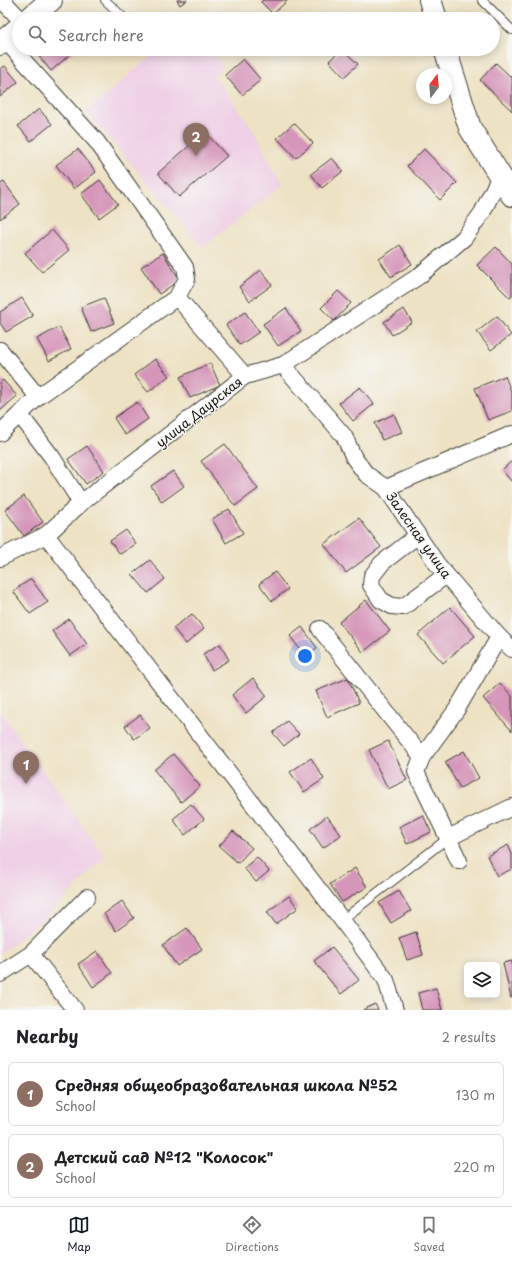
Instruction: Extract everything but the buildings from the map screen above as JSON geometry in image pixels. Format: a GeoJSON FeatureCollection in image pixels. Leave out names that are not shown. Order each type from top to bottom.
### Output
{"type":"FeatureCollection","features":[{"type":"Feature","properties":{"kind":"main road"},"geometry":{"type":"LineString","coordinates":[[37,12],[51,0]]}},
{"type":"Feature","properties":{"kind":"main road"},"geometry":{"type":"LineString","coordinates":[[430,0],[434,12]]}},
{"type":"Feature","properties":{"kind":"main road"},"geometry":{"type":"LineString","coordinates":[[447,56],[470,128],[512,195]]}},
{"type":"Feature","properties":{"kind":"street"},"geometry":{"type":"LineString","coordinates":[[2,0],[13,12]]}},
{"type":"Feature","properties":{"kind":"street"},"geometry":{"type":"LineString","coordinates":[[0,433],[38,397],[178,297],[187,279],[185,267],[97,142],[24,56]]}},
{"type":"Feature","properties":{"kind":"street","name":"улица Даурская"},"geometry":{"type":"LineString","coordinates":[[0,558],[46,535],[81,503],[245,376],[283,365],[419,276],[464,238],[482,213],[500,176]]}},
{"type":"Feature","properties":{"kind":"street"},"geometry":{"type":"LineString","coordinates":[[178,297],[245,376]]}},
{"type":"Feature","properties":{"kind":"street"},"geometry":{"type":"LineString","coordinates":[[0,350],[38,397]]}},
{"type":"Feature","properties":{"kind":"street","name":"Залесная улица"},"geometry":{"type":"LineString","coordinates":[[283,365],[344,436],[354,458],[366,474],[386,488],[446,575],[499,637],[512,649]]}},
{"type":"Feature","properties":{"kind":"street"},"geometry":{"type":"LineString","coordinates":[[20,415],[52,457],[81,503]]}},
{"type":"Feature","properties":{"kind":"street"},"geometry":{"type":"LineString","coordinates":[[386,488],[512,434]]}},
{"type":"Feature","properties":{"kind":"street"},"geometry":{"type":"LineString","coordinates":[[46,535],[342,920],[386,980],[395,1010]]}},
{"type":"Feature","properties":{"kind":"street"},"geometry":{"type":"LineString","coordinates":[[418,535],[382,563],[372,576],[371,585],[381,600],[392,606],[403,607],[446,575]]}},
{"type":"Feature","properties":{"kind":"street"},"geometry":{"type":"LineString","coordinates":[[320,629],[422,757]]}},
{"type":"Feature","properties":{"kind":"street"},"geometry":{"type":"LineString","coordinates":[[459,861],[416,772],[422,757],[456,709],[499,637]]}},
{"type":"Feature","properties":{"kind":"street"},"geometry":{"type":"LineString","coordinates":[[448,838],[512,807]]}},
{"type":"Feature","properties":{"kind":"street"},"geometry":{"type":"LineString","coordinates":[[0,974],[31,954],[87,897]]}},
{"type":"Feature","properties":{"kind":"street"},"geometry":{"type":"LineString","coordinates":[[31,954],[75,1010]]}},
{"type":"Feature","properties":{"kind":"lane"},"geometry":{"type":"LineString","coordinates":[[105,0],[118,12]]}},
{"type":"Feature","properties":{"kind":"lane"},"geometry":{"type":"LineString","coordinates":[[482,0],[493,12]]}},
{"type":"Feature","properties":{"kind":"lane"},"geometry":{"type":"LineString","coordinates":[[502,21],[512,30]]}},
{"type":"Feature","properties":{"kind":"lane"},"geometry":{"type":"LineString","coordinates":[[342,920],[448,838]]}},
{"type":"Feature","properties":{"kind":"shaded area"},"geometry":{"type":"Polygon","coordinates":[[[151,56],[216,56],[223,66],[214,76],[251,126],[282,185],[203,247],[86,112],[151,56]]]}},
{"type":"Feature","properties":{"kind":"shaded area"},"geometry":{"type":"Polygon","coordinates":[[[0,711],[105,857],[46,917],[0,954],[0,711]]]}},
{"type":"Feature","properties":{"kind":"place","name":"Детский сад №12 \"Колосок\""},"geometry":{"type":"Point","coordinates":[196,156]}},
{"type":"Feature","properties":{"kind":"place","name":"Средняя общеобразовательная школа №52"},"geometry":{"type":"Point","coordinates":[26,784]}}]}
